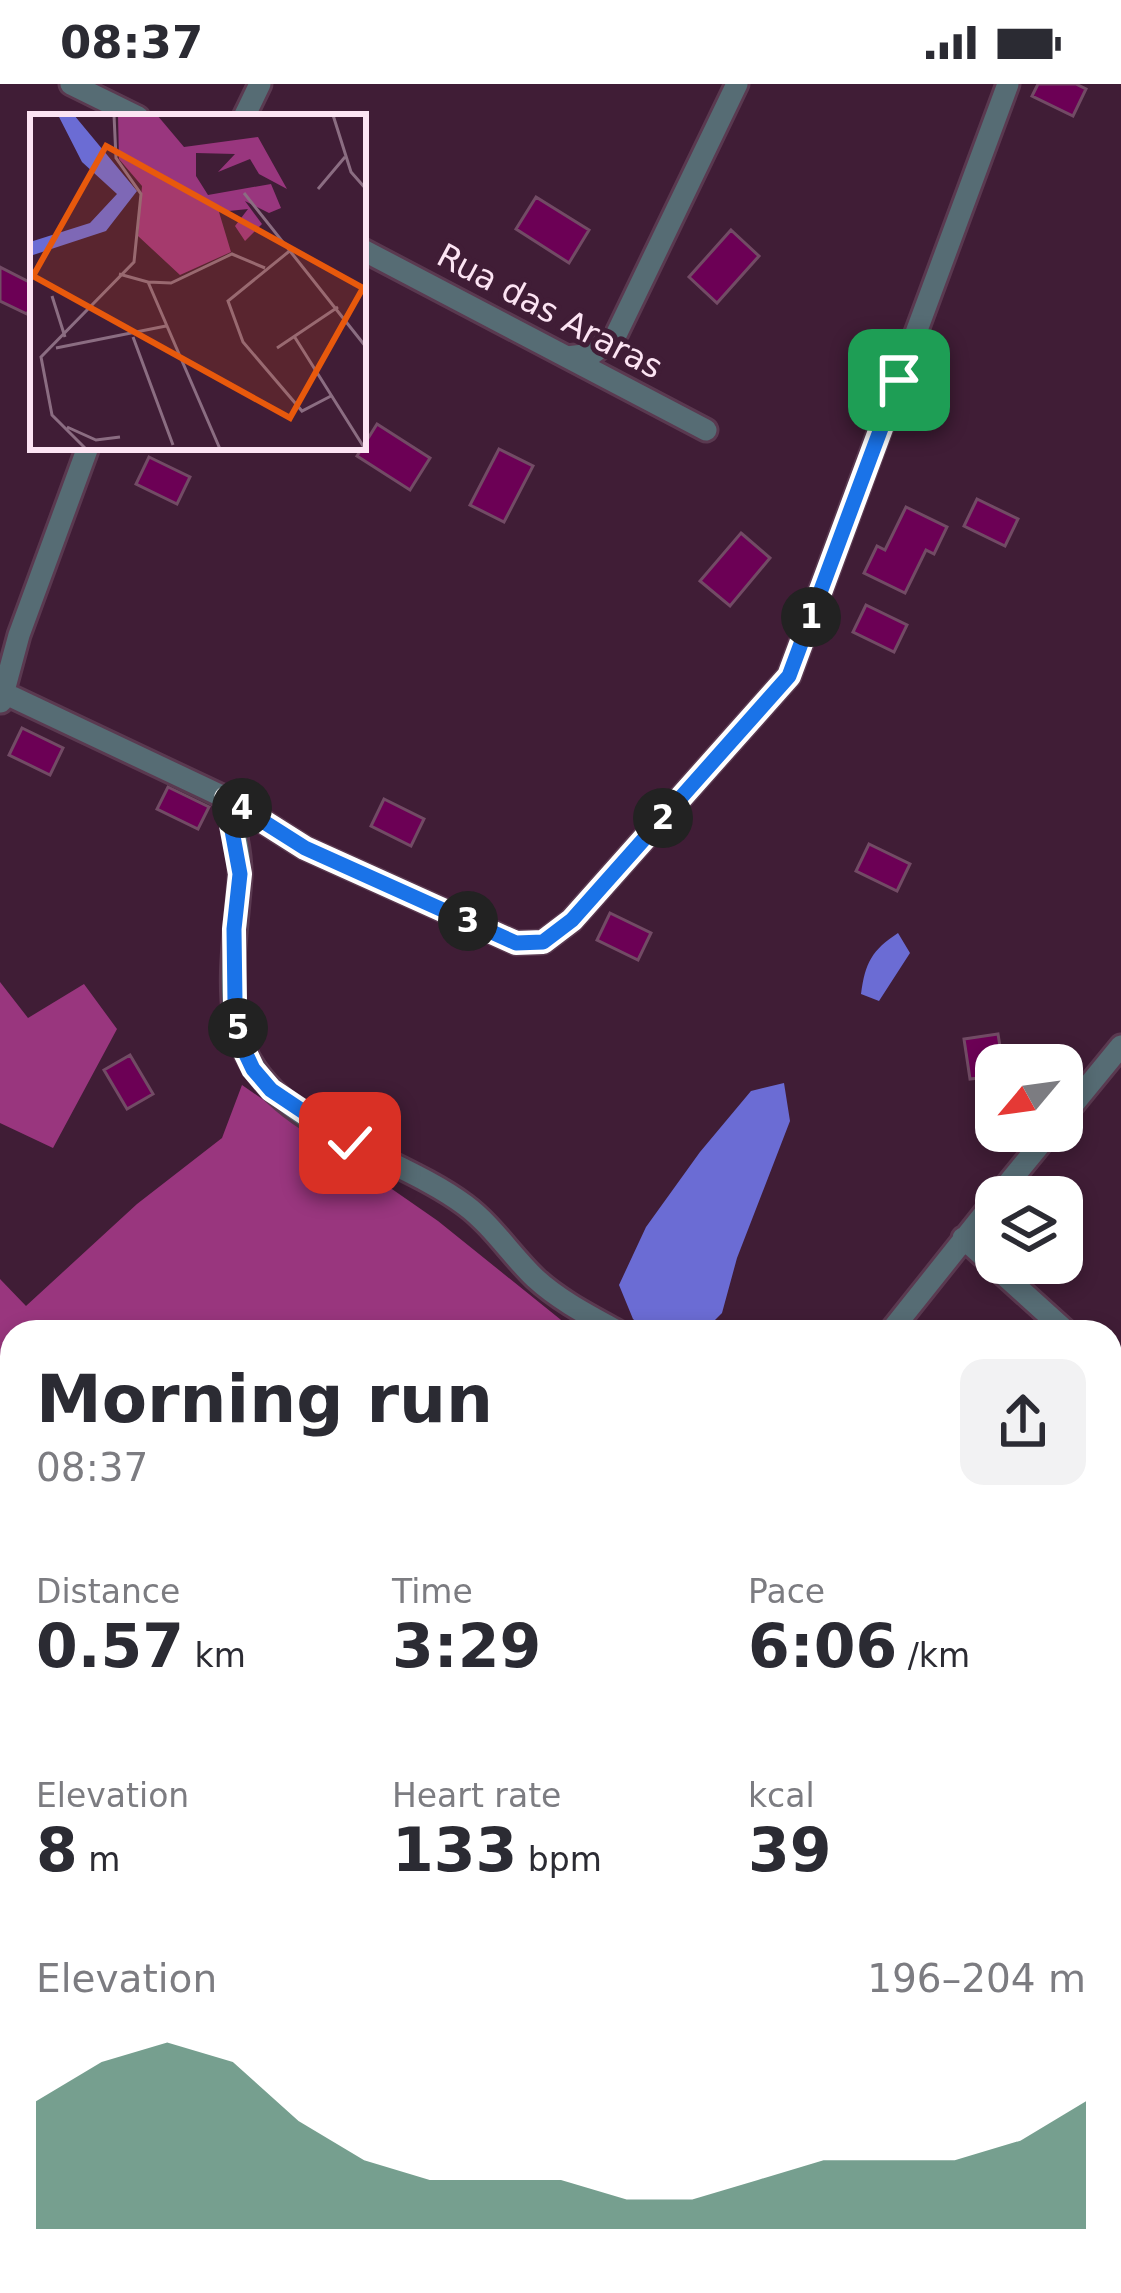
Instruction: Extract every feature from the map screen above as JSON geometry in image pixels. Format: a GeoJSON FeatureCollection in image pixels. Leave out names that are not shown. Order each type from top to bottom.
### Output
{"type":"FeatureCollection","features":[{"type":"Feature","properties":{"kind":"street"},"geometry":{"type":"LineString","coordinates":[[71,84],[132,114]]}},
{"type":"Feature","properties":{"kind":"street"},"geometry":{"type":"LineString","coordinates":[[245,114],[260,84]]}},
{"type":"Feature","properties":{"kind":"street"},"geometry":{"type":"LineString","coordinates":[[567,357],[592,354],[615,337],[737,84]]}},
{"type":"Feature","properties":{"kind":"street"},"geometry":{"type":"LineString","coordinates":[[87,450],[19,635],[2,698],[226,798],[305,848],[516,943],[543,942],[572,920],[789,676],[1008,84]]}},
{"type":"Feature","properties":{"kind":"street","name":"Rua das Araras"},"geometry":{"type":"LineString","coordinates":[[366,252],[706,430]]}},
{"type":"Feature","properties":{"kind":"street"},"geometry":{"type":"LineString","coordinates":[[226,798],[240,874],[234,929],[236,1024],[253,1069],[271,1090],[350,1143],[448,1192],[552,1292],[599,1320]]}},
{"type":"Feature","properties":{"kind":"street"},"geometry":{"type":"LineString","coordinates":[[1083,1092],[1121,1046]]}},
{"type":"Feature","properties":{"kind":"street"},"geometry":{"type":"LineString","coordinates":[[1015,1176],[1035,1152]]}},
{"type":"Feature","properties":{"kind":"street"},"geometry":{"type":"LineString","coordinates":[[899,1320],[975,1225]]}},
{"type":"Feature","properties":{"kind":"street"},"geometry":{"type":"LineString","coordinates":[[964,1238],[1054,1320]]}},
{"type":"Feature","properties":{"kind":"shaded area"},"geometry":{"type":"Polygon","coordinates":[[[898,933],[910,953],[879,1001],[861,994],[871,958],[898,933]]]}},
{"type":"Feature","properties":{"kind":"shaded area"},"geometry":{"type":"Polygon","coordinates":[[[0,982],[28,1018],[84,984],[117,1029],[53,1148],[0,1123],[0,982]]]}},
{"type":"Feature","properties":{"kind":"shaded area"},"geometry":{"type":"Polygon","coordinates":[[[784,1083],[790,1121],[737,1258],[722,1313],[715,1320],[634,1320],[619,1285],[646,1227],[751,1091],[784,1083]]]}},
{"type":"Feature","properties":{"kind":"shaded area"},"geometry":{"type":"Polygon","coordinates":[[[242,1085],[438,1221],[561,1320],[0,1320],[0,1279],[26,1306],[137,1204],[222,1138],[242,1085]]]}},
{"type":"Feature","properties":{"kind":"building"},"geometry":{"type":"Polygon","coordinates":[[[1038,84],[1076,84],[1086,89],[1073,116],[1032,96],[1038,84]]]}},
{"type":"Feature","properties":{"kind":"building"},"geometry":{"type":"Polygon","coordinates":[[[536,197],[589,230],[569,263],[516,229],[536,197]]]}},
{"type":"Feature","properties":{"kind":"building"},"geometry":{"type":"Polygon","coordinates":[[[731,230],[759,256],[717,303],[689,277],[731,230]]]}},
{"type":"Feature","properties":{"kind":"building"},"geometry":{"type":"Polygon","coordinates":[[[0,267],[30,282],[27,314],[0,301],[0,267]]]}},
{"type":"Feature","properties":{"kind":"building"},"geometry":{"type":"Polygon","coordinates":[[[377,424],[430,458],[410,490],[357,456],[366,450],[377,424]]]}},
{"type":"Feature","properties":{"kind":"building"},"geometry":{"type":"Polygon","coordinates":[[[499,449],[533,466],[504,522],[470,505],[499,449]]]}},
{"type":"Feature","properties":{"kind":"building"},"geometry":{"type":"Polygon","coordinates":[[[149,457],[190,477],[177,504],[136,484],[149,457]]]}},
{"type":"Feature","properties":{"kind":"building"},"geometry":{"type":"Polygon","coordinates":[[[977,499],[1018,519],[1005,546],[964,526],[977,499]]]}},
{"type":"Feature","properties":{"kind":"building"},"geometry":{"type":"Polygon","coordinates":[[[906,507],[947,527],[934,554],[926,550],[905,593],[864,573],[877,546],[885,550],[906,507]]]}},
{"type":"Feature","properties":{"kind":"building"},"geometry":{"type":"Polygon","coordinates":[[[741,533],[770,558],[730,606],[700,581],[741,533]]]}},
{"type":"Feature","properties":{"kind":"building"},"geometry":{"type":"Polygon","coordinates":[[[866,605],[907,625],[894,652],[853,632],[866,605]]]}},
{"type":"Feature","properties":{"kind":"building"},"geometry":{"type":"Polygon","coordinates":[[[22,728],[63,748],[50,775],[9,755],[22,728]]]}},
{"type":"Feature","properties":{"kind":"building"},"geometry":{"type":"Polygon","coordinates":[[[168,787],[209,807],[198,829],[157,809],[168,787]]]}},
{"type":"Feature","properties":{"kind":"building"},"geometry":{"type":"Polygon","coordinates":[[[384,799],[424,819],[411,846],[371,826],[384,799]]]}},
{"type":"Feature","properties":{"kind":"building"},"geometry":{"type":"Polygon","coordinates":[[[869,844],[910,864],[897,891],[856,871],[869,844]]]}},
{"type":"Feature","properties":{"kind":"building"},"geometry":{"type":"Polygon","coordinates":[[[610,913],[651,933],[638,960],[597,940],[610,913]]]}},
{"type":"Feature","properties":{"kind":"building"},"geometry":{"type":"Polygon","coordinates":[[[998,1034],[1000,1044],[975,1044],[975,1078],[970,1079],[964,1039],[998,1034]]]}},
{"type":"Feature","properties":{"kind":"building"},"geometry":{"type":"Polygon","coordinates":[[[130,1055],[153,1094],[127,1109],[104,1070],[130,1055]]]}},
{"type":"Feature","properties":{"kind":"route"},"geometry":{"type":"LineString","coordinates":[[350,1143],[271,1090],[244,1050],[235,1002],[234,929],[240,874],[226,798],[305,848],[516,943],[543,942],[572,920],[789,676],[899,380]]}}]}
